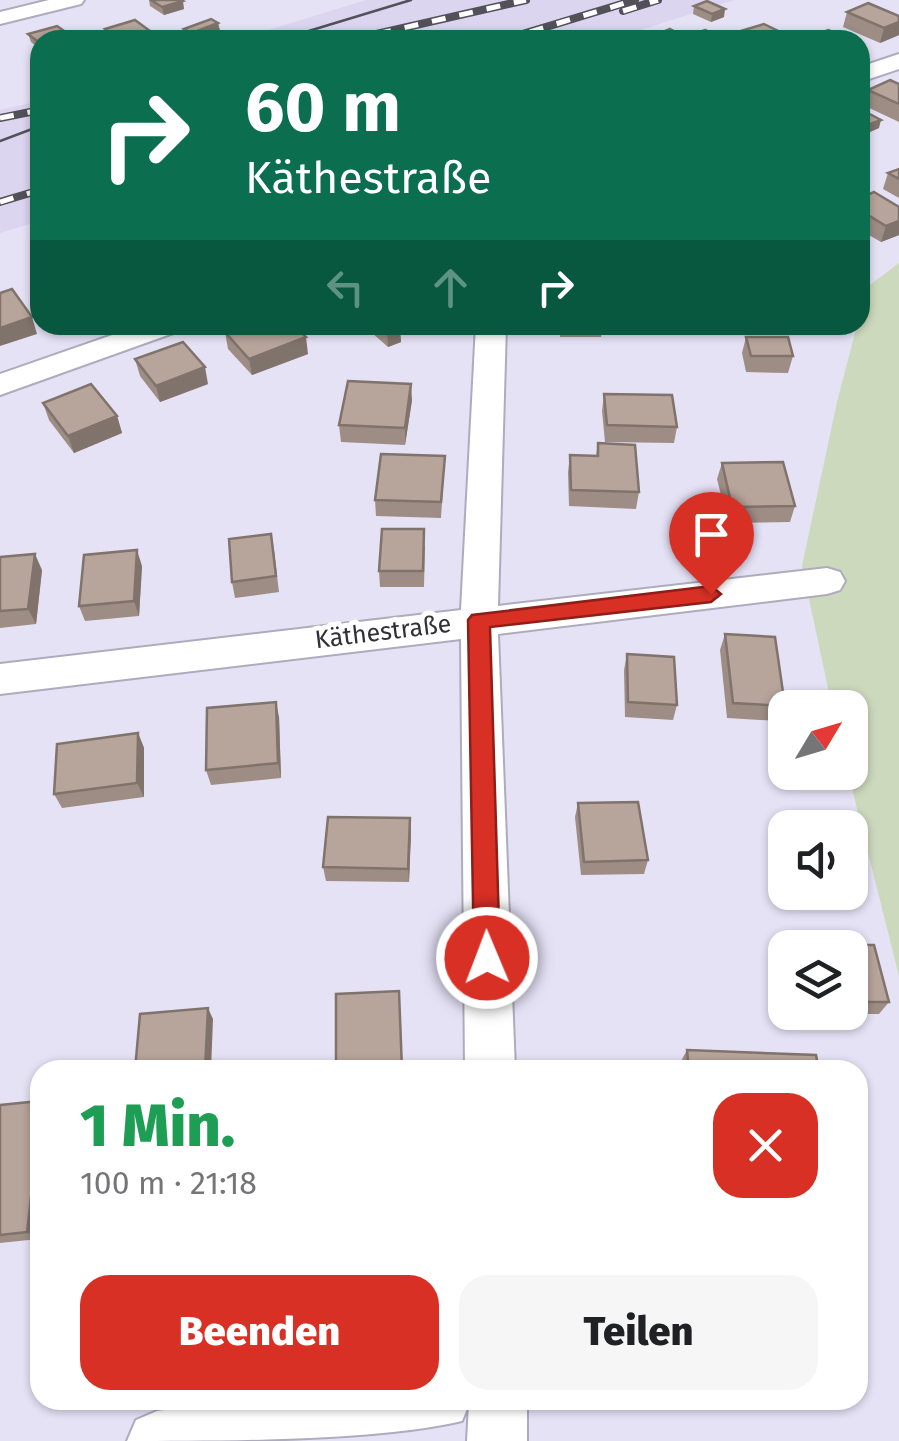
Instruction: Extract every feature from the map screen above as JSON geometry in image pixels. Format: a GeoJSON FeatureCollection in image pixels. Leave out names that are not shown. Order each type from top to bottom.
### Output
{"type":"FeatureCollection","features":[{"type":"Feature","properties":{"kind":"street"},"geometry":{"type":"LineString","coordinates":[[2,14],[74,0]]}},
{"type":"Feature","properties":{"kind":"street"},"geometry":{"type":"LineString","coordinates":[[870,71],[899,61]]}},
{"type":"Feature","properties":{"kind":"street"},"geometry":{"type":"LineString","coordinates":[[0,386],[141,335]]}},
{"type":"Feature","properties":{"kind":"street"},"geometry":{"type":"LineString","coordinates":[[490,335],[479,620],[490,1060]]}},
{"type":"Feature","properties":{"kind":"street","name":"Käthestraße"},"geometry":{"type":"LineString","coordinates":[[0,679],[827,581]]}},
{"type":"Feature","properties":{"kind":"street"},"geometry":{"type":"LineString","coordinates":[[157,1441],[372,1410]]}},
{"type":"Feature","properties":{"kind":"street"},"geometry":{"type":"LineString","coordinates":[[497,1441],[498,1410]]}},
{"type":"Feature","properties":{"kind":"shaded area"},"geometry":{"type":"Polygon","coordinates":[[[366,0],[735,0],[640,30],[268,30],[366,0]]]}},
{"type":"Feature","properties":{"kind":"shaded area"},"geometry":{"type":"Polygon","coordinates":[[[30,103],[30,224],[0,233],[0,110],[30,103]]]}},
{"type":"Feature","properties":{"kind":"green space"},"geometry":{"type":"Polygon","coordinates":[[[899,263],[899,976],[868,853],[868,810],[857,810],[852,790],[868,790],[868,690],[828,690],[802,566],[854,335],[870,335],[870,285],[899,263]]]}},
{"type":"Feature","properties":{"kind":"building"},"geometry":{"type":"Polygon","coordinates":[[[151,0],[181,0],[183,1],[162,7],[151,0]]]}},
{"type":"Feature","properties":{"kind":"building"},"geometry":{"type":"Polygon","coordinates":[[[707,1],[725,9],[712,14],[694,6],[707,1]]]}},
{"type":"Feature","properties":{"kind":"building"},"geometry":{"type":"Polygon","coordinates":[[[868,3],[899,16],[899,22],[884,28],[847,12],[868,3]]]}},
{"type":"Feature","properties":{"kind":"building"},"geometry":{"type":"Polygon","coordinates":[[[211,19],[218,23],[200,30],[184,29],[211,19]]]}},
{"type":"Feature","properties":{"kind":"building"},"geometry":{"type":"Polygon","coordinates":[[[135,20],[149,30],[106,30],[135,20]]]}},
{"type":"Feature","properties":{"kind":"building"},"geometry":{"type":"Polygon","coordinates":[[[764,24],[776,30],[744,30],[764,24]]]}},
{"type":"Feature","properties":{"kind":"building"},"geometry":{"type":"Polygon","coordinates":[[[890,80],[899,84],[899,104],[870,91],[890,80]]]}},
{"type":"Feature","properties":{"kind":"building"},"geometry":{"type":"Polygon","coordinates":[[[874,192],[899,207],[899,221],[886,226],[870,216],[870,194],[874,192]]]}},
{"type":"Feature","properties":{"kind":"building"},"geometry":{"type":"Polygon","coordinates":[[[12,289],[30,318],[0,328],[0,293],[12,289]]]}},
{"type":"Feature","properties":{"kind":"building"},"geometry":{"type":"Polygon","coordinates":[[[228,335],[306,337],[249,359],[228,335]]]}},
{"type":"Feature","properties":{"kind":"building"},"geometry":{"type":"Polygon","coordinates":[[[746,337],[788,337],[793,356],[751,356],[746,337]]]}},
{"type":"Feature","properties":{"kind":"building"},"geometry":{"type":"Polygon","coordinates":[[[183,342],[205,367],[156,386],[135,359],[183,342]]]}},
{"type":"Feature","properties":{"kind":"building"},"geometry":{"type":"Polygon","coordinates":[[[348,381],[411,384],[405,428],[339,425],[348,381]]]}},
{"type":"Feature","properties":{"kind":"building"},"geometry":{"type":"Polygon","coordinates":[[[91,384],[117,416],[68,436],[43,403],[91,384]]]}},
{"type":"Feature","properties":{"kind":"building"},"geometry":{"type":"Polygon","coordinates":[[[604,394],[672,395],[677,427],[607,425],[604,394]]]}},
{"type":"Feature","properties":{"kind":"building"},"geometry":{"type":"Polygon","coordinates":[[[598,443],[635,445],[639,492],[571,490],[570,455],[598,456],[598,443]]]}},
{"type":"Feature","properties":{"kind":"building"},"geometry":{"type":"Polygon","coordinates":[[[381,454],[445,456],[441,502],[375,500],[381,454]]]}},
{"type":"Feature","properties":{"kind":"building"},"geometry":{"type":"Polygon","coordinates":[[[783,462],[795,506],[732,507],[722,463],[783,462]]]}},
{"type":"Feature","properties":{"kind":"building"},"geometry":{"type":"Polygon","coordinates":[[[382,529],[424,529],[423,571],[379,571],[382,529]]]}},
{"type":"Feature","properties":{"kind":"building"},"geometry":{"type":"Polygon","coordinates":[[[271,534],[276,576],[232,582],[229,539],[271,534]]]}},
{"type":"Feature","properties":{"kind":"building"},"geometry":{"type":"Polygon","coordinates":[[[137,550],[134,601],[79,606],[84,555],[137,550]]]}},
{"type":"Feature","properties":{"kind":"building"},"geometry":{"type":"Polygon","coordinates":[[[35,554],[28,609],[0,611],[0,557],[35,554]]]}},
{"type":"Feature","properties":{"kind":"building"},"geometry":{"type":"Polygon","coordinates":[[[725,634],[775,637],[783,690],[768,690],[768,705],[733,703],[725,634]]]}},
{"type":"Feature","properties":{"kind":"building"},"geometry":{"type":"Polygon","coordinates":[[[627,654],[674,657],[677,705],[628,702],[627,654]]]}},
{"type":"Feature","properties":{"kind":"building"},"geometry":{"type":"Polygon","coordinates":[[[276,702],[278,763],[206,770],[207,708],[276,702]]]}},
{"type":"Feature","properties":{"kind":"building"},"geometry":{"type":"Polygon","coordinates":[[[138,733],[137,783],[54,794],[57,744],[138,733]]]}},
{"type":"Feature","properties":{"kind":"building"},"geometry":{"type":"Polygon","coordinates":[[[638,802],[648,860],[584,862],[578,803],[638,802]]]}},
{"type":"Feature","properties":{"kind":"building"},"geometry":{"type":"Polygon","coordinates":[[[328,817],[410,818],[408,869],[323,867],[328,817]]]}},
{"type":"Feature","properties":{"kind":"building"},"geometry":{"type":"Polygon","coordinates":[[[868,945],[874,945],[889,1002],[868,1002],[868,945]]]}},
{"type":"Feature","properties":{"kind":"building"},"geometry":{"type":"Polygon","coordinates":[[[399,991],[402,1060],[336,1060],[336,994],[399,991]]]}},
{"type":"Feature","properties":{"kind":"building"},"geometry":{"type":"Polygon","coordinates":[[[208,1008],[205,1060],[136,1060],[140,1014],[208,1008]]]}},
{"type":"Feature","properties":{"kind":"building"},"geometry":{"type":"Polygon","coordinates":[[[687,1050],[816,1055],[817,1060],[688,1060],[687,1050]]]}},
{"type":"Feature","properties":{"kind":"building"},"geometry":{"type":"Polygon","coordinates":[[[30,1102],[27,1232],[0,1235],[0,1105],[30,1102]]]}},
{"type":"Feature","properties":{"kind":"tram line"},"geometry":{"type":"LineString","coordinates":[[312,30],[411,0]]}},
{"type":"Feature","properties":{"kind":"tram line"},"geometry":{"type":"LineString","coordinates":[[0,141],[30,130]]}},
{"type":"Feature","properties":{"kind":"railway"},"geometry":{"type":"LineString","coordinates":[[394,30],[526,0]]}},
{"type":"Feature","properties":{"kind":"railway"},"geometry":{"type":"LineString","coordinates":[[536,30],[635,0]]}},
{"type":"Feature","properties":{"kind":"railway"},"geometry":{"type":"LineString","coordinates":[[623,11],[658,0]]}},
{"type":"Feature","properties":{"kind":"railway"},"geometry":{"type":"LineString","coordinates":[[0,118],[30,112]]}},
{"type":"Feature","properties":{"kind":"railway"},"geometry":{"type":"LineString","coordinates":[[0,202],[30,193]]}},
{"type":"Feature","properties":{"kind":"route"},"geometry":{"type":"LineString","coordinates":[[487,958],[479,620],[711,594]]}}]}
